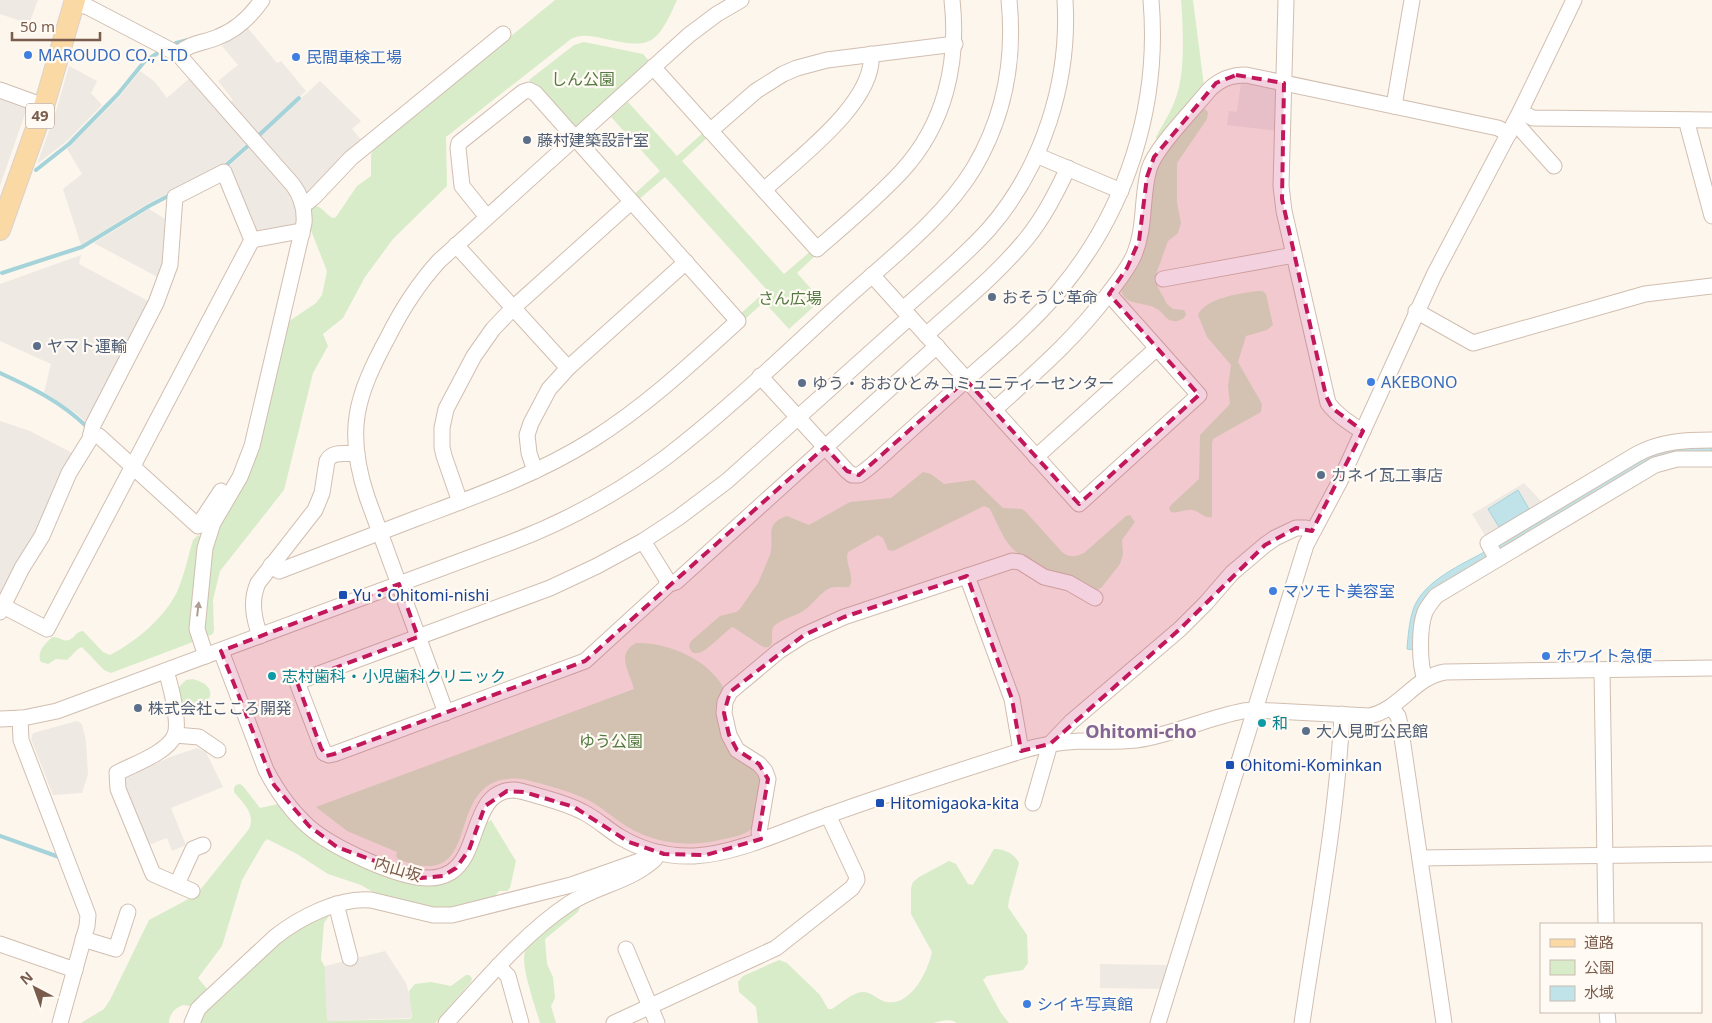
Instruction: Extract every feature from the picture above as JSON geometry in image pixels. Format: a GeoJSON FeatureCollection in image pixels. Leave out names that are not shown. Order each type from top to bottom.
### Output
{"type":"FeatureCollection","features":[{"type":"Feature","properties":{"kind":"main road","name":"49"},"geometry":{"type":"LineString","coordinates":[[0,230],[44,106],[75,2]]}},
{"type":"Feature","properties":{"kind":"street"},"geometry":{"type":"LineString","coordinates":[[178,54],[186,47],[216,38],[234,28],[250,16],[262,0]]}},
{"type":"Feature","properties":{"kind":"street"},"geometry":{"type":"LineString","coordinates":[[446,713],[362,480],[356,453],[356,428],[358,410],[367,377],[400,315],[430,271],[456,245],[702,24],[741,0]]}},
{"type":"Feature","properties":{"kind":"street"},"geometry":{"type":"LineString","coordinates":[[653,67],[817,249],[894,180],[918,151],[931,130],[944,101],[952,70],[955,44],[952,0]]}},
{"type":"Feature","properties":{"kind":"street"},"geometry":{"type":"LineString","coordinates":[[0,719],[20,718],[57,711],[529,536],[599,501],[665,458],[711,421],[872,275],[944,208],[964,183],[981,155],[997,119],[1007,80],[1011,41],[1009,0]]}},
{"type":"Feature","properties":{"kind":"street"},"geometry":{"type":"LineString","coordinates":[[937,346],[676,582],[667,585],[663,591],[585,661],[334,754],[324,753],[297,682],[558,584],[597,566],[643,541],[711,494],[798,418],[989,229],[1020,186],[1036,155],[1048,123],[1061,74],[1065,41],[1065,0]]}},
{"type":"Feature","properties":{"kind":"street"},"geometry":{"type":"LineString","coordinates":[[760,376],[847,471],[852,475],[859,475],[1021,331],[1058,291],[1090,247],[1109,216],[1121,191],[1139,138],[1150,86],[1152,52],[1151,0]]}},
{"type":"Feature","properties":{"kind":"street"},"geometry":{"type":"LineString","coordinates":[[1286,0],[1282,199],[1328,403],[1356,428],[1363,431]]}},
{"type":"Feature","properties":{"kind":"street"},"geometry":{"type":"LineString","coordinates":[[1394,106],[1412,0]]}},
{"type":"Feature","properties":{"kind":"street"},"geometry":{"type":"LineString","coordinates":[[1158,1023],[1254,710],[1312,531],[1340,481],[1416,311],[1514,123],[1574,0]]}},
{"type":"Feature","properties":{"kind":"street"},"geometry":{"type":"LineString","coordinates":[[75,2],[178,54],[293,185],[302,203],[308,202],[314,197],[351,158],[503,34]]}},
{"type":"Feature","properties":{"kind":"street"},"geometry":{"type":"LineString","coordinates":[[710,130],[756,90],[783,74],[812,63],[955,44]]}},
{"type":"Feature","properties":{"kind":"street"},"geometry":{"type":"LineString","coordinates":[[764,190],[834,126],[850,108],[868,75],[872,61],[871,54]]}},
{"type":"Feature","properties":{"kind":"street"},"geometry":{"type":"LineString","coordinates":[[994,410],[1074,336],[1109,294],[1127,268],[1136,248],[1142,226],[1147,177],[1152,162],[1160,149],[1209,90],[1216,83],[1226,78],[1246,75],[1498,128],[1533,118],[1712,120]]}},
{"type":"Feature","properties":{"kind":"street"},"geometry":{"type":"LineString","coordinates":[[0,90],[44,106]]}},
{"type":"Feature","properties":{"kind":"street"},"geometry":{"type":"LineString","coordinates":[[271,565],[279,571],[507,484],[535,471],[592,440],[632,413],[674,379],[738,320],[535,93],[529,90],[523,92],[459,143],[462,186],[487,217]]}},
{"type":"Feature","properties":{"kind":"street"},"geometry":{"type":"LineString","coordinates":[[1688,120],[1688,127],[1712,216]]}},
{"type":"Feature","properties":{"kind":"street"},"geometry":{"type":"LineString","coordinates":[[1514,123],[1554,166]]}},
{"type":"Feature","properties":{"kind":"street"},"geometry":{"type":"LineString","coordinates":[[1036,155],[1121,191]]}},
{"type":"Feature","properties":{"kind":"street"},"geometry":{"type":"LineString","coordinates":[[926,335],[1015,252],[1050,204],[1068,168]]}},
{"type":"Feature","properties":{"kind":"street"},"geometry":{"type":"LineString","coordinates":[[224,172],[252,240],[47,629],[1,609],[22,568],[42,536],[69,473],[90,439],[93,426],[156,303],[170,265],[175,197],[224,172]]}},
{"type":"Feature","properties":{"kind":"street"},"geometry":{"type":"LineString","coordinates":[[460,502],[442,446],[443,418],[480,347],[493,329],[513,308],[631,202]]}},
{"type":"Feature","properties":{"kind":"street","name":"内山坂"},"geometry":{"type":"LineString","coordinates":[[302,203],[304,215],[302,234],[252,446],[240,477],[213,523],[205,548],[197,629],[214,653],[274,785],[284,800],[309,826],[337,846],[399,872],[421,878],[436,878],[456,868],[465,857],[482,814],[491,799],[498,794],[516,790],[574,807],[629,842],[662,853]]}},
{"type":"Feature","properties":{"kind":"street"},"geometry":{"type":"LineString","coordinates":[[252,240],[295,232],[302,234]]}},
{"type":"Feature","properties":{"kind":"street"},"geometry":{"type":"LineString","coordinates":[[456,245],[568,368]]}},
{"type":"Feature","properties":{"kind":"street"},"geometry":{"type":"LineString","coordinates":[[1163,279],[1294,255]]}},
{"type":"Feature","properties":{"kind":"street"},"geometry":{"type":"LineString","coordinates":[[535,471],[527,444],[529,426],[549,389],[568,368],[686,262]]}},
{"type":"Feature","properties":{"kind":"street"},"geometry":{"type":"LineString","coordinates":[[872,275],[1079,504],[1199,395],[1109,294]]}},
{"type":"Feature","properties":{"kind":"street"},"geometry":{"type":"LineString","coordinates":[[1416,311],[1473,343],[1645,294],[1712,286]]}},
{"type":"Feature","properties":{"kind":"street"},"geometry":{"type":"LineString","coordinates":[[1036,457],[1157,348]]}},
{"type":"Feature","properties":{"kind":"street"},"geometry":{"type":"LineString","coordinates":[[91,434],[98,436],[198,526],[240,463],[244,465]]}},
{"type":"Feature","properties":{"kind":"street"},"geometry":{"type":"LineString","coordinates":[[1497,559],[1488,543],[1637,454],[1674,441],[1712,440]]}},
{"type":"Feature","properties":{"kind":"street"},"geometry":{"type":"LineString","coordinates":[[260,636],[255,622],[254,596],[258,583],[315,510],[322,493],[329,457],[337,454],[356,453]]}},
{"type":"Feature","properties":{"kind":"street"},"geometry":{"type":"LineString","coordinates":[[1425,679],[1421,670],[1424,613],[1430,604],[1445,590],[1656,465],[1677,459],[1712,459]]}},
{"type":"Feature","properties":{"kind":"street"},"geometry":{"type":"LineString","coordinates":[[1034,803],[1050,744],[1071,722],[1180,628],[1206,603],[1232,573],[1265,545],[1296,528],[1306,528],[1312,531]]}},
{"type":"Feature","properties":{"kind":"street"},"geometry":{"type":"LineString","coordinates":[[643,541],[666,578],[667,585]]}},
{"type":"Feature","properties":{"kind":"street"},"geometry":{"type":"LineString","coordinates":[[761,839],[759,832],[768,779],[765,771],[759,764],[737,750],[729,735],[724,713],[725,702],[730,693],[779,651],[804,635],[844,617],[1016,561],[1044,577],[1069,583],[1095,598]]}},
{"type":"Feature","properties":{"kind":"street"},"geometry":{"type":"LineString","coordinates":[[967,576],[1012,699],[1021,751]]}},
{"type":"Feature","properties":{"kind":"street"},"geometry":{"type":"LineString","coordinates":[[192,1023],[198,1009],[281,933],[324,908],[336,904],[361,899],[433,915],[452,915],[571,885],[662,853],[683,856],[706,855],[738,848],[828,815],[1021,751],[1050,744],[1144,739],[1239,712],[1254,710],[1369,716],[1383,712],[1391,707],[1425,679],[1446,672],[1712,668]]}},
{"type":"Feature","properties":{"kind":"street"},"geometry":{"type":"LineString","coordinates":[[1602,670],[1606,923]]}},
{"type":"Feature","properties":{"kind":"street"},"geometry":{"type":"LineString","coordinates":[[166,671],[172,688],[177,722],[175,735],[170,742],[155,754],[117,772],[118,789],[152,874],[192,890]]}},
{"type":"Feature","properties":{"kind":"street"},"geometry":{"type":"LineString","coordinates":[[1391,707],[1398,716],[1400,724],[1444,1023]]}},
{"type":"Feature","properties":{"kind":"street"},"geometry":{"type":"LineString","coordinates":[[1302,1023],[1333,820],[1339,768],[1342,714]]}},
{"type":"Feature","properties":{"kind":"street"},"geometry":{"type":"LineString","coordinates":[[20,718],[21,740],[86,910],[88,920],[60,1023]]}},
{"type":"Feature","properties":{"kind":"street"},"geometry":{"type":"LineString","coordinates":[[175,735],[199,737],[218,750]]}},
{"type":"Feature","properties":{"kind":"street"},"geometry":{"type":"LineString","coordinates":[[614,1023],[776,948],[855,884],[856,875],[828,815]]}},
{"type":"Feature","properties":{"kind":"street"},"geometry":{"type":"LineString","coordinates":[[177,884],[193,849],[203,844]]}},
{"type":"Feature","properties":{"kind":"street"},"geometry":{"type":"LineString","coordinates":[[446,1023],[498,966],[562,908],[581,897],[636,874],[662,853]]}},
{"type":"Feature","properties":{"kind":"street"},"geometry":{"type":"LineString","coordinates":[[1420,858],[1712,854]]}},
{"type":"Feature","properties":{"kind":"street"},"geometry":{"type":"LineString","coordinates":[[336,904],[350,958]]}},
{"type":"Feature","properties":{"kind":"street"},"geometry":{"type":"LineString","coordinates":[[83,939],[116,949],[128,912]]}},
{"type":"Feature","properties":{"kind":"street"},"geometry":{"type":"LineString","coordinates":[[0,944],[75,970]]}},
{"type":"Feature","properties":{"kind":"street"},"geometry":{"type":"LineString","coordinates":[[626,949],[656,1023]]}},
{"type":"Feature","properties":{"kind":"street"},"geometry":{"type":"LineString","coordinates":[[498,966],[508,976],[521,1023]]}},
{"type":"Feature","properties":{"kind":"highlighted area"},"geometry":{"type":"Polygon","coordinates":[[[1236,75],[1284,83],[1282,199],[1326,396],[1332,408],[1363,431],[1312,531],[1296,528],[1265,545],[1180,629],[1050,744],[1021,751],[1012,699],[967,576],[844,617],[804,635],[730,692],[724,713],[729,735],[737,750],[759,764],[768,779],[759,832],[761,839],[706,855],[664,854],[629,842],[574,807],[524,792],[507,791],[485,806],[469,850],[456,868],[443,876],[421,878],[337,847],[309,826],[274,785],[221,651],[399,584],[418,637],[297,682],[321,748],[326,756],[585,661],[825,447],[847,471],[859,475],[966,380],[1079,504],[1199,395],[1109,294],[1127,268],[1139,241],[1147,177],[1154,157],[1216,83],[1236,75]]]}},
{"type":"Feature","properties":{"kind":"shaded area"},"geometry":{"type":"Polygon","coordinates":[[[0,0],[38,0],[29,24],[0,14],[0,0]]]}},
{"type":"Feature","properties":{"kind":"shaded area"},"geometry":{"type":"Polygon","coordinates":[[[246,26],[277,63],[281,61],[306,91],[257,136],[228,104],[233,100],[218,81],[238,65],[222,46],[246,26]]]}},
{"type":"Feature","properties":{"kind":"shaded area"},"geometry":{"type":"Polygon","coordinates":[[[69,66],[97,81],[91,93],[102,105],[67,141],[37,164],[57,108],[69,66]]]}},
{"type":"Feature","properties":{"kind":"shaded area"},"geometry":{"type":"Polygon","coordinates":[[[140,71],[155,82],[167,98],[192,76],[249,141],[222,166],[147,204],[81,245],[63,189],[82,174],[67,149],[120,96],[140,71]]]}},
{"type":"Feature","properties":{"kind":"shaded area"},"geometry":{"type":"Polygon","coordinates":[[[320,81],[361,121],[352,129],[363,142],[315,188],[304,196],[258,138],[320,81]]]}},
{"type":"Feature","properties":{"kind":"shaded area"},"geometry":{"type":"Polygon","coordinates":[[[1241,82],[1277,88],[1278,131],[1227,125],[1229,111],[1237,112],[1241,82]]]}},
{"type":"Feature","properties":{"kind":"shaded area"},"geometry":{"type":"Polygon","coordinates":[[[0,95],[28,105],[0,186],[0,95]]]}},
{"type":"Feature","properties":{"kind":"shaded area"},"geometry":{"type":"Polygon","coordinates":[[[252,145],[294,194],[299,226],[254,234],[226,169],[252,145]]]}},
{"type":"Feature","properties":{"kind":"shaded area"},"geometry":{"type":"Polygon","coordinates":[[[149,209],[170,222],[161,279],[94,243],[149,209]]]}},
{"type":"Feature","properties":{"kind":"shaded area"},"geometry":{"type":"Polygon","coordinates":[[[81,255],[79,264],[152,303],[89,425],[77,414],[44,392],[51,364],[0,341],[0,284],[81,255]]]}},
{"type":"Feature","properties":{"kind":"shaded area"},"geometry":{"type":"Polygon","coordinates":[[[0,421],[30,431],[76,455],[0,604],[0,421]]]}},
{"type":"Feature","properties":{"kind":"shaded area"},"geometry":{"type":"Polygon","coordinates":[[[1524,483],[1545,505],[1487,539],[1472,514],[1524,483]]]}},
{"type":"Feature","properties":{"kind":"shaded area"},"geometry":{"type":"Polygon","coordinates":[[[77,721],[82,724],[86,741],[88,774],[82,793],[53,795],[31,739],[33,733],[77,721]]]}},
{"type":"Feature","properties":{"kind":"shaded area"},"geometry":{"type":"Polygon","coordinates":[[[197,748],[206,752],[223,787],[171,808],[186,845],[172,851],[167,838],[146,846],[122,788],[122,775],[141,766],[143,770],[170,757],[197,748]]]}},
{"type":"Feature","properties":{"kind":"shaded area"},"geometry":{"type":"Polygon","coordinates":[[[385,951],[406,983],[412,1004],[411,1018],[327,1021],[325,966],[385,951]]]}},
{"type":"Feature","properties":{"kind":"shaded area"},"geometry":{"type":"Polygon","coordinates":[[[1100,964],[1169,965],[1161,989],[1100,988],[1100,964]]]}},
{"type":"Feature","properties":{"kind":"green space"},"geometry":{"type":"Polygon","coordinates":[[[555,0],[677,0],[663,27],[657,36],[650,41],[631,43],[586,36],[578,36],[571,39],[446,137],[447,186],[393,239],[365,277],[343,318],[323,334],[328,346],[313,373],[284,490],[220,571],[213,600],[213,634],[205,635],[201,628],[207,562],[288,322],[316,303],[322,295],[327,271],[310,228],[309,216],[311,210],[316,206],[331,217],[336,217],[357,186],[371,176],[371,154],[376,147],[555,0]]]}},
{"type":"Feature","properties":{"kind":"green space"},"geometry":{"type":"Polygon","coordinates":[[[1181,0],[1193,0],[1204,86],[1157,141],[1156,137],[1174,103],[1182,70],[1181,0]]]}},
{"type":"Feature","properties":{"kind":"green space","name":"しん公園"},"geometry":{"type":"Polygon","coordinates":[[[584,42],[643,54],[650,62],[576,129],[571,129],[529,80],[574,45],[584,42]]]}},
{"type":"Feature","properties":{"kind":"green space","name":"さん広場"},"geometry":{"type":"Polygon","coordinates":[[[628,102],[677,156],[705,131],[709,136],[682,161],[784,274],[812,250],[816,255],[797,273],[821,300],[789,329],[764,302],[744,320],[739,315],[767,290],[665,177],[637,201],[632,196],[660,171],[611,117],[628,102]]]}},
{"type":"Feature","properties":{"kind":"green space"},"geometry":{"type":"Polygon","coordinates":[[[1205,109],[1208,112],[1207,119],[1177,163],[1177,203],[1181,223],[1178,233],[1168,241],[1154,280],[1167,304],[1173,309],[1184,310],[1186,314],[1184,318],[1174,321],[1168,319],[1159,310],[1126,299],[1121,289],[1159,160],[1201,110],[1205,109]]]}},
{"type":"Feature","properties":{"kind":"green space"},"geometry":{"type":"Polygon","coordinates":[[[1262,291],[1266,294],[1273,325],[1267,330],[1246,336],[1238,362],[1262,404],[1261,412],[1213,439],[1212,517],[1207,517],[1192,510],[1171,512],[1169,508],[1171,505],[1199,479],[1200,435],[1230,404],[1228,386],[1231,365],[1207,337],[1198,315],[1208,304],[1216,300],[1262,291]]]}},
{"type":"Feature","properties":{"kind":"green space"},"geometry":{"type":"Polygon","coordinates":[[[923,472],[931,474],[944,484],[974,480],[1003,508],[1022,509],[1026,512],[1062,552],[1070,556],[1084,553],[1126,516],[1130,515],[1135,522],[1122,540],[1123,554],[1120,564],[1102,587],[1095,592],[1048,573],[1025,560],[1007,542],[991,511],[984,506],[893,551],[888,550],[883,538],[878,535],[848,552],[847,561],[851,574],[849,587],[830,588],[809,607],[775,625],[772,631],[771,646],[763,647],[733,627],[710,647],[697,653],[692,652],[689,646],[691,641],[720,616],[736,612],[740,609],[758,583],[770,555],[772,527],[780,519],[787,516],[809,525],[850,502],[891,498],[923,472]]]}},
{"type":"Feature","properties":{"kind":"green space"},"geometry":{"type":"Polygon","coordinates":[[[198,535],[202,537],[193,642],[111,673],[104,670],[82,647],[67,660],[56,659],[48,664],[41,662],[41,651],[52,637],[67,640],[83,631],[103,652],[110,655],[139,636],[157,620],[177,592],[193,540],[198,535]]]}},
{"type":"Feature","properties":{"kind":"green space","name":"ゆう公園"},"geometry":{"type":"Polygon","coordinates":[[[636,643],[657,645],[690,656],[709,669],[722,685],[724,693],[719,713],[762,780],[754,825],[746,832],[712,842],[674,843],[637,832],[593,803],[558,788],[527,780],[508,779],[497,781],[482,791],[472,806],[460,840],[452,854],[441,863],[424,866],[398,859],[396,856],[397,852],[347,831],[316,807],[634,689],[625,658],[626,652],[636,643]]]}},
{"type":"Feature","properties":{"kind":"green space"},"geometry":{"type":"Polygon","coordinates":[[[193,679],[204,684],[210,690],[210,696],[202,706],[188,710],[180,703],[178,688],[186,680],[193,679]]]}},
{"type":"Feature","properties":{"kind":"green space"},"geometry":{"type":"Polygon","coordinates":[[[240,784],[260,808],[278,804],[314,839],[329,849],[372,870],[418,885],[439,885],[462,872],[478,847],[486,823],[491,820],[516,861],[510,888],[507,891],[499,891],[494,897],[442,912],[378,895],[361,885],[328,874],[297,854],[267,839],[242,880],[222,946],[198,978],[208,990],[191,1006],[183,1005],[177,1008],[171,1014],[169,1023],[81,1023],[104,1009],[110,1000],[149,920],[196,895],[249,829],[251,824],[250,814],[234,792],[236,785],[240,784]]]}},
{"type":"Feature","properties":{"kind":"green space"},"geometry":{"type":"Polygon","coordinates":[[[994,849],[1008,852],[1019,863],[1008,907],[1027,935],[1028,963],[1023,970],[987,976],[983,980],[1001,1013],[1009,1023],[957,1023],[948,1020],[933,1023],[758,1023],[756,1007],[739,992],[738,982],[743,976],[779,960],[787,963],[820,995],[828,1009],[832,1009],[850,996],[862,992],[869,993],[887,1002],[896,1002],[904,999],[917,986],[927,968],[932,952],[911,914],[911,888],[913,882],[949,861],[956,864],[968,884],[973,885],[994,849]]]}},
{"type":"Feature","properties":{"kind":"green space"},"geometry":{"type":"Polygon","coordinates":[[[578,906],[580,907],[578,912],[545,939],[547,964],[553,977],[555,998],[551,1006],[556,1023],[540,1023],[526,976],[525,952],[534,940],[578,906]]]}},
{"type":"Feature","properties":{"kind":"green space"},"geometry":{"type":"Polygon","coordinates":[[[331,913],[324,923],[321,960],[325,967],[327,1021],[410,1019],[412,1017],[409,991],[415,984],[431,982],[451,986],[466,975],[472,978],[471,982],[435,1023],[196,1023],[198,1018],[289,933],[331,913]]]}},
{"type":"Feature","properties":{"kind":"water"},"geometry":{"type":"Polygon","coordinates":[[[1712,446],[1712,453],[1688,454],[1498,552],[1494,546],[1640,459],[1663,450],[1712,446]]]}},
{"type":"Feature","properties":{"kind":"water"},"geometry":{"type":"Polygon","coordinates":[[[1518,490],[1529,509],[1499,527],[1488,509],[1518,490]]]}},
{"type":"Feature","properties":{"kind":"water"},"geometry":{"type":"Polygon","coordinates":[[[1488,550],[1491,556],[1442,585],[1414,650],[1407,649],[1413,610],[1425,590],[1444,574],[1488,550]]]}},
{"type":"Feature","properties":{"kind":"waterway"},"geometry":{"type":"LineString","coordinates":[[176,43],[188,40]]}},
{"type":"Feature","properties":{"kind":"waterway"},"geometry":{"type":"LineString","coordinates":[[36,170],[69,144],[118,94],[144,62],[161,51]]}},
{"type":"Feature","properties":{"kind":"waterway"},"geometry":{"type":"LineString","coordinates":[[257,137],[299,98]]}},
{"type":"Feature","properties":{"kind":"waterway"},"geometry":{"type":"LineString","coordinates":[[223,168],[251,143]]}},
{"type":"Feature","properties":{"kind":"waterway"},"geometry":{"type":"LineString","coordinates":[[2,273],[82,247],[172,194]]}},
{"type":"Feature","properties":{"kind":"waterway"},"geometry":{"type":"LineString","coordinates":[[0,373],[45,396],[86,426]]}},
{"type":"Feature","properties":{"kind":"waterway"},"geometry":{"type":"LineString","coordinates":[[0,836],[59,857]]}},
{"type":"Feature","properties":{"kind":"place","name":"MAROUDO CO., LTD"},"geometry":{"type":"Point","coordinates":[28,55]}},
{"type":"Feature","properties":{"kind":"place","name":"民間車検工場"},"geometry":{"type":"Point","coordinates":[296,57]}},
{"type":"Feature","properties":{"kind":"place","name":"藤村建築設計室"},"geometry":{"type":"Point","coordinates":[527,140]}},
{"type":"Feature","properties":{"kind":"place","name":"おそうじ革命"},"geometry":{"type":"Point","coordinates":[992,297]}},
{"type":"Feature","properties":{"kind":"place","name":"ヤマト運輸"},"geometry":{"type":"Point","coordinates":[37,346]}},
{"type":"Feature","properties":{"kind":"place","name":"AKEBONO"},"geometry":{"type":"Point","coordinates":[1371,382]}},
{"type":"Feature","properties":{"kind":"place","name":"ゆう・おおひとみコミュニティーセンター"},"geometry":{"type":"Point","coordinates":[802,383]}},
{"type":"Feature","properties":{"kind":"place","name":"カネイ瓦工事店"},"geometry":{"type":"Point","coordinates":[1321,475]}},
{"type":"Feature","properties":{"kind":"place","name":"マツモト美容室"},"geometry":{"type":"Point","coordinates":[1273,591]}},
{"type":"Feature","properties":{"kind":"place","name":"Yu・Ohitomi-nishi"},"geometry":{"type":"Point","coordinates":[343,595]}},
{"type":"Feature","properties":{"kind":"place","name":"ホワイト急便"},"geometry":{"type":"Point","coordinates":[1546,656]}},
{"type":"Feature","properties":{"kind":"place","name":"志村歯科・小児歯科クリニック"},"geometry":{"type":"Point","coordinates":[272,676]}},
{"type":"Feature","properties":{"kind":"place","name":"株式会社こころ開発"},"geometry":{"type":"Point","coordinates":[138,708]}},
{"type":"Feature","properties":{"kind":"place","name":"和"},"geometry":{"type":"Point","coordinates":[1262,723]}},
{"type":"Feature","properties":{"kind":"place","name":"大人見町公民館"},"geometry":{"type":"Point","coordinates":[1306,731]}},
{"type":"Feature","properties":{"kind":"place","name":"Ohitomi-Kominkan"},"geometry":{"type":"Point","coordinates":[1230,765]}},
{"type":"Feature","properties":{"kind":"place","name":"Hitomigaoka-kita"},"geometry":{"type":"Point","coordinates":[880,803]}},
{"type":"Feature","properties":{"kind":"place","name":"シイキ写真館"},"geometry":{"type":"Point","coordinates":[1027,1004]}},
{"type":"Feature","properties":{"kind":"district","name":"Ohitomi-cho"},"geometry":{"type":"Point","coordinates":[1141,732]}}]}
